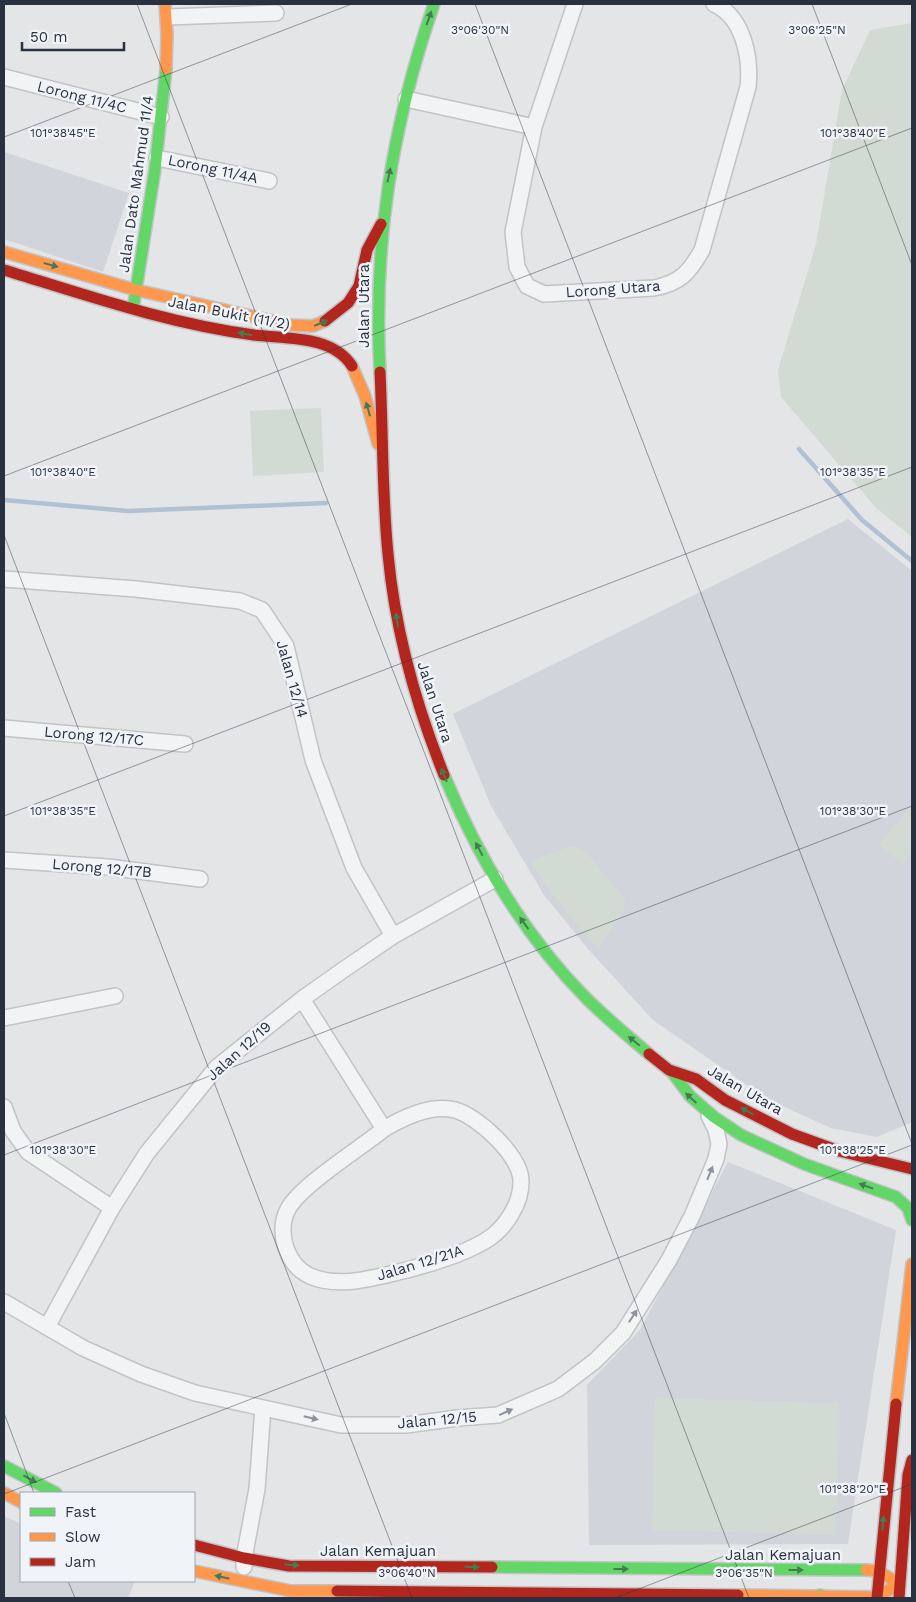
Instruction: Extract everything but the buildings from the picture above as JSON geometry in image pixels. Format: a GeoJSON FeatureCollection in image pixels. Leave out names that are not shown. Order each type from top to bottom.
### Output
{"type":"FeatureCollection","features":[{"type":"Feature","properties":{"kind":"main road","name":"Jalan Utara"},"geometry":{"type":"LineString","coordinates":[[434,4],[406,99],[387,179],[381,224],[377,300],[382,456],[389,567],[399,632],[417,701],[463,820],[495,879],[522,921],[560,971],[617,1028],[672,1072],[692,1077],[723,1098],[790,1134],[872,1162],[912,1169]]}},
{"type":"Feature","properties":{"kind":"main road","name":"Jalan Dato Mahmud 11/4"},"geometry":{"type":"LineString","coordinates":[[134,309],[158,158],[166,10]]}},
{"type":"Feature","properties":{"kind":"main road","name":"Jalan Bukit (11/2)"},"geometry":{"type":"LineString","coordinates":[[4,252],[136,290],[291,325],[313,326],[336,315],[348,303],[359,286],[367,250],[381,224]]}},
{"type":"Feature","properties":{"kind":"main road","name":"Jalan Bukit (11/2)"},"geometry":{"type":"LineString","coordinates":[[4,270],[134,309],[208,327],[278,339],[324,344],[341,353],[356,372],[382,456]]}},
{"type":"Feature","properties":{"kind":"main road"},"geometry":{"type":"LineString","coordinates":[[672,1072],[683,1091],[708,1115],[785,1157],[896,1197],[908,1208],[912,1220]]}},
{"type":"Feature","properties":{"kind":"main road"},"geometry":{"type":"LineString","coordinates":[[877,1598],[878,1571],[912,1264]]}},
{"type":"Feature","properties":{"kind":"main road"},"geometry":{"type":"LineString","coordinates":[[899,1598],[908,1475],[912,1460]]}},
{"type":"Feature","properties":{"kind":"main road"},"geometry":{"type":"LineString","coordinates":[[4,1466],[54,1492]]}},
{"type":"Feature","properties":{"kind":"main road"},"geometry":{"type":"LineString","coordinates":[[4,1493],[20,1501]]}},
{"type":"Feature","properties":{"kind":"main road","name":"Jalan Kemajuan"},"geometry":{"type":"LineString","coordinates":[[195,1545],[244,1558],[289,1566],[878,1571]]}},
{"type":"Feature","properties":{"kind":"main road"},"geometry":{"type":"LineString","coordinates":[[910,1598],[912,1554]]}},
{"type":"Feature","properties":{"kind":"main road"},"geometry":{"type":"LineString","coordinates":[[694,1595],[700,1582],[695,1569]]}},
{"type":"Feature","properties":{"kind":"main road"},"geometry":{"type":"LineString","coordinates":[[195,1571],[291,1592],[877,1598],[899,1584]]}},
{"type":"Feature","properties":{"kind":"main road"},"geometry":{"type":"LineString","coordinates":[[878,1571],[899,1584]]}},
{"type":"Feature","properties":{"kind":"street","name":"Lorong Utara"},"geometry":{"type":"LineString","coordinates":[[576,4],[534,128],[513,232],[517,267],[527,286],[544,294],[654,288],[669,285],[690,271],[702,250],[748,87],[750,68],[740,32],[732,19],[714,4]]}},
{"type":"Feature","properties":{"kind":"street"},"geometry":{"type":"LineString","coordinates":[[166,10],[276,13]]}},
{"type":"Feature","properties":{"kind":"street","name":"Lorong 11/4C"},"geometry":{"type":"LineString","coordinates":[[4,77],[161,117]]}},
{"type":"Feature","properties":{"kind":"street"},"geometry":{"type":"LineString","coordinates":[[406,99],[534,128]]}},
{"type":"Feature","properties":{"kind":"street","name":"Lorong 11/4A"},"geometry":{"type":"LineString","coordinates":[[158,158],[270,181]]}},
{"type":"Feature","properties":{"kind":"street","name":"Jalan 12/14"},"geometry":{"type":"LineString","coordinates":[[4,579],[136,589],[240,602],[262,610],[286,646],[313,760],[354,868],[393,936]]}},
{"type":"Feature","properties":{"kind":"street","name":"Lorong 12/17C"},"geometry":{"type":"LineString","coordinates":[[4,728],[184,744]]}},
{"type":"Feature","properties":{"kind":"street","name":"Lorong 12/17B"},"geometry":{"type":"LineString","coordinates":[[4,860],[108,867],[200,880]]}},
{"type":"Feature","properties":{"kind":"street","name":"Jalan 12/19"},"geometry":{"type":"LineString","coordinates":[[47,1328],[112,1208],[147,1153],[217,1068],[302,999],[393,936],[495,879]]}},
{"type":"Feature","properties":{"kind":"street"},"geometry":{"type":"LineString","coordinates":[[4,1018],[115,996]]}},
{"type":"Feature","properties":{"kind":"street"},"geometry":{"type":"LineString","coordinates":[[302,999],[384,1129]]}},
{"type":"Feature","properties":{"kind":"street"},"geometry":{"type":"LineString","coordinates":[[4,1107],[13,1131],[28,1152],[112,1208]]}},
{"type":"Feature","properties":{"kind":"street","name":"Jalan 12/21A"},"geometry":{"type":"LineString","coordinates":[[454,1109],[465,1113],[492,1132],[514,1162],[521,1181],[515,1209],[486,1241],[455,1255],[422,1266],[356,1280],[329,1281],[309,1275],[289,1258],[282,1233],[288,1208],[312,1183],[384,1129],[400,1120],[428,1110],[454,1109]]}},
{"type":"Feature","properties":{"kind":"street","name":"Jalan 12/15"},"geometry":{"type":"LineString","coordinates":[[4,1302],[83,1348],[141,1374],[195,1393],[341,1425],[406,1425],[498,1415],[558,1389],[595,1361],[623,1333],[669,1260],[692,1216],[716,1159],[719,1144],[716,1130],[708,1115]]}},
{"type":"Feature","properties":{"kind":"street"},"geometry":{"type":"LineString","coordinates":[[250,1584],[244,1558],[257,1489],[263,1408]]}},
{"type":"Feature","properties":{"kind":"shaded area"},"geometry":{"type":"Polygon","coordinates":[[[912,23],[912,537],[876,508],[781,397],[778,370],[816,244],[842,90],[870,30],[912,23]]]}},
{"type":"Feature","properties":{"kind":"shaded area"},"geometry":{"type":"Polygon","coordinates":[[[4,152],[129,193],[103,272],[4,239],[4,152]]]}},
{"type":"Feature","properties":{"kind":"shaded area"},"geometry":{"type":"Polygon","coordinates":[[[321,408],[324,472],[253,476],[250,411],[321,408]]]}},
{"type":"Feature","properties":{"kind":"shaded area"},"geometry":{"type":"Polygon","coordinates":[[[848,519],[912,571],[912,1122],[877,1137],[831,1128],[767,1099],[653,1020],[588,949],[544,895],[491,806],[453,714],[848,519]]]}},
{"type":"Feature","properties":{"kind":"shaded area"},"geometry":{"type":"Polygon","coordinates":[[[912,805],[912,853],[902,864],[879,844],[912,805]]]}},
{"type":"Feature","properties":{"kind":"shaded area"},"geometry":{"type":"Polygon","coordinates":[[[571,846],[585,851],[625,899],[624,910],[599,949],[563,908],[530,862],[571,846]]]}},
{"type":"Feature","properties":{"kind":"shaded area"},"geometry":{"type":"Polygon","coordinates":[[[728,1162],[896,1230],[848,1544],[589,1545],[587,1385],[640,1330],[728,1162]]]}},
{"type":"Feature","properties":{"kind":"shaded area"},"geometry":{"type":"Polygon","coordinates":[[[655,1398],[839,1403],[836,1535],[652,1530],[655,1398]]]}},
{"type":"Feature","properties":{"kind":"shaded area"},"geometry":{"type":"Polygon","coordinates":[[[4,1516],[20,1524],[20,1582],[135,1582],[128,1598],[4,1598],[4,1516]]]}},
{"type":"Feature","properties":{"kind":"waterway"},"geometry":{"type":"LineString","coordinates":[[799,449],[862,520],[912,561]]}},
{"type":"Feature","properties":{"kind":"waterway"},"geometry":{"type":"LineString","coordinates":[[4,500],[128,511],[326,503]]}},
{"type":"Feature","properties":{"kind":"traffic: fast"},"geometry":{"type":"LineString","coordinates":[[380,372],[380,277],[389,185],[407,95],[434,4]]}},
{"type":"Feature","properties":{"kind":"traffic: fast"},"geometry":{"type":"LineString","coordinates":[[134,303],[155,169],[166,69]]}},
{"type":"Feature","properties":{"kind":"traffic: fast"},"geometry":{"type":"LineString","coordinates":[[444,775],[472,836],[504,894],[542,948],[586,998],[649,1054]]}},
{"type":"Feature","properties":{"kind":"traffic: fast"},"geometry":{"type":"LineString","coordinates":[[672,1072],[690,1096],[714,1117],[741,1135],[804,1164],[896,1197],[908,1208],[912,1220]]}},
{"type":"Feature","properties":{"kind":"traffic: fast"},"geometry":{"type":"LineString","coordinates":[[4,1466],[54,1492]]}},
{"type":"Feature","properties":{"kind":"traffic: fast"},"geometry":{"type":"LineString","coordinates":[[492,1567],[866,1570]]}},
{"type":"Feature","properties":{"kind":"traffic: fast"},"geometry":{"type":"LineString","coordinates":[[820,1595],[826,1598]]}},
{"type":"Feature","properties":{"kind":"traffic: slow"},"geometry":{"type":"LineString","coordinates":[[165,4],[167,35],[166,69]]}},
{"type":"Feature","properties":{"kind":"traffic: slow"},"geometry":{"type":"LineString","coordinates":[[4,252],[136,290],[291,325],[313,326],[325,321]]}},
{"type":"Feature","properties":{"kind":"traffic: slow"},"geometry":{"type":"LineString","coordinates":[[352,366],[365,396],[378,444]]}},
{"type":"Feature","properties":{"kind":"traffic: slow"},"geometry":{"type":"LineString","coordinates":[[896,1404],[912,1264]]}},
{"type":"Feature","properties":{"kind":"traffic: slow"},"geometry":{"type":"LineString","coordinates":[[4,1493],[20,1501]]}},
{"type":"Feature","properties":{"kind":"traffic: slow"},"geometry":{"type":"LineString","coordinates":[[738,1595],[877,1597],[899,1584],[878,1571],[866,1570]]}},
{"type":"Feature","properties":{"kind":"traffic: slow"},"geometry":{"type":"LineString","coordinates":[[195,1571],[291,1591],[337,1591]]}},
{"type":"Feature","properties":{"kind":"traffic: jam"},"geometry":{"type":"LineString","coordinates":[[325,321],[348,303],[359,286],[367,250],[381,224]]}},
{"type":"Feature","properties":{"kind":"traffic: jam"},"geometry":{"type":"LineString","coordinates":[[4,270],[128,308],[191,324],[254,335],[308,340],[333,349],[352,366]]}},
{"type":"Feature","properties":{"kind":"traffic: jam"},"geometry":{"type":"LineString","coordinates":[[380,372],[385,509],[391,582],[408,667],[424,722],[444,775]]}},
{"type":"Feature","properties":{"kind":"traffic: jam"},"geometry":{"type":"LineString","coordinates":[[649,1054],[669,1070],[696,1079],[725,1100],[792,1134],[839,1151],[912,1169]]}},
{"type":"Feature","properties":{"kind":"traffic: jam"},"geometry":{"type":"LineString","coordinates":[[877,1598],[896,1404]]}},
{"type":"Feature","properties":{"kind":"traffic: jam"},"geometry":{"type":"LineString","coordinates":[[899,1598],[908,1475],[912,1460]]}},
{"type":"Feature","properties":{"kind":"traffic: jam"},"geometry":{"type":"LineString","coordinates":[[195,1545],[244,1558],[289,1566],[492,1567]]}},
{"type":"Feature","properties":{"kind":"traffic: jam"},"geometry":{"type":"LineString","coordinates":[[337,1591],[738,1595]]}}]}
